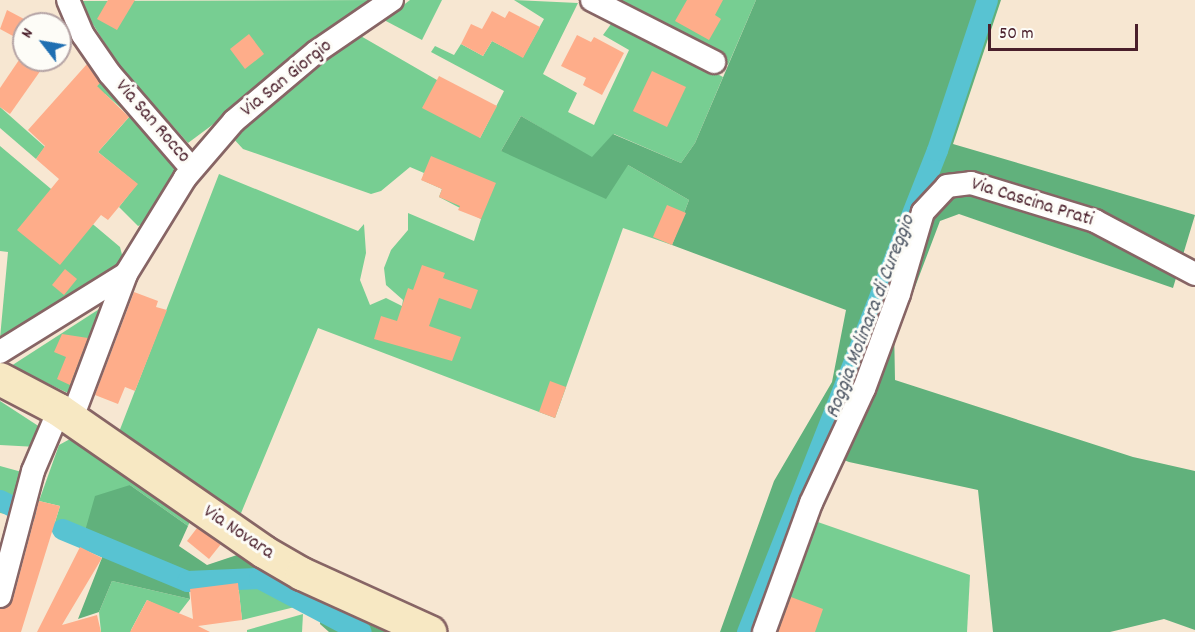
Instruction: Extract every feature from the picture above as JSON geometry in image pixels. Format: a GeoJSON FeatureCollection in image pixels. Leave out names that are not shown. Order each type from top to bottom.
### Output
{"type":"FeatureCollection","features":[{"type":"Feature","properties":{"kind":"main road","name":"Via Novara"},"geometry":{"type":"LineString","coordinates":[[0,379],[65,414],[264,552],[302,574],[430,632]]}},
{"type":"Feature","properties":{"kind":"street","name":"Via San Giorgio"},"geometry":{"type":"LineString","coordinates":[[192,169],[234,122],[316,52],[393,0]]}},
{"type":"Feature","properties":{"kind":"street"},"geometry":{"type":"LineString","coordinates":[[592,0],[714,62]]}},
{"type":"Feature","properties":{"kind":"street","name":"Via San Rocco"},"geometry":{"type":"LineString","coordinates":[[0,596],[33,471],[65,414],[126,274],[192,169],[110,74],[64,2]]}},
{"type":"Feature","properties":{"kind":"street","name":"Via Cascina Prati"},"geometry":{"type":"LineString","coordinates":[[764,632],[811,503],[864,389],[899,294],[923,212],[947,186],[971,183],[1095,221],[1195,274]]}},
{"type":"Feature","properties":{"kind":"street","name":"Via San Rocco"},"geometry":{"type":"LineString","coordinates":[[0,352],[126,274]]}},
{"type":"Feature","properties":{"kind":"green space"},"geometry":{"type":"Polygon","coordinates":[[[381,0],[188,143],[120,67],[78,1],[381,0]]]}},
{"type":"Feature","properties":{"kind":"green space"},"geometry":{"type":"Polygon","coordinates":[[[410,0],[442,0],[422,40],[384,20],[410,0]]]}},
{"type":"Feature","properties":{"kind":"green space"},"geometry":{"type":"Polygon","coordinates":[[[514,0],[578,3],[543,74],[577,93],[568,112],[594,125],[629,50],[603,35],[614,20],[723,77],[695,143],[681,163],[614,134],[592,158],[521,116],[501,151],[628,165],[689,200],[672,245],[623,228],[555,418],[318,328],[239,518],[119,432],[219,174],[358,231],[364,224],[366,253],[360,280],[370,305],[386,298],[402,306],[403,300],[386,285],[384,268],[391,250],[408,230],[408,213],[474,241],[481,219],[439,197],[442,189],[422,180],[424,173],[410,167],[381,191],[371,194],[243,149],[232,137],[302,77],[359,35],[437,80],[480,138],[504,91],[431,52],[435,46],[454,55],[461,44],[483,56],[492,41],[523,57],[544,19],[514,0]]]}},
{"type":"Feature","properties":{"kind":"green space"},"geometry":{"type":"Polygon","coordinates":[[[608,0],[756,0],[728,65],[608,0]]]}},
{"type":"Feature","properties":{"kind":"green space"},"geometry":{"type":"Polygon","coordinates":[[[756,0],[1001,0],[953,144],[1195,215],[1173,288],[959,214],[940,221],[912,295],[894,325],[895,380],[1133,457],[1195,471],[1195,630],[1164,619],[1110,632],[993,632],[978,490],[849,462],[824,452],[756,632],[720,632],[774,481],[832,382],[846,310],[672,245],[689,200],[628,165],[606,199],[501,151],[521,116],[592,157],[613,134],[681,163],[695,143],[756,0]]]}},
{"type":"Feature","properties":{"kind":"green space"},"geometry":{"type":"Polygon","coordinates":[[[104,78],[177,170],[155,219],[138,226],[119,207],[137,184],[98,152],[130,116],[105,94],[78,107],[104,78]]]}},
{"type":"Feature","properties":{"kind":"green space"},"geometry":{"type":"Polygon","coordinates":[[[0,107],[45,147],[36,159],[0,128],[0,107]]]}},
{"type":"Feature","properties":{"kind":"green space"},"geometry":{"type":"Polygon","coordinates":[[[0,146],[120,247],[125,266],[33,325],[20,325],[0,338],[8,252],[0,251],[0,146]]]}},
{"type":"Feature","properties":{"kind":"green space"},"geometry":{"type":"Polygon","coordinates":[[[107,304],[72,395],[11,366],[107,304]]]}},
{"type":"Feature","properties":{"kind":"green space"},"geometry":{"type":"Polygon","coordinates":[[[0,401],[43,429],[37,447],[0,445],[0,401]]]}},
{"type":"Feature","properties":{"kind":"green space"},"geometry":{"type":"Polygon","coordinates":[[[70,439],[190,521],[188,526],[130,485],[103,558],[52,532],[60,506],[39,501],[59,445],[70,439]]]}},
{"type":"Feature","properties":{"kind":"green space"},"geometry":{"type":"Polygon","coordinates":[[[0,466],[29,474],[15,516],[0,513],[0,466]]]}},
{"type":"Feature","properties":{"kind":"green space"},"geometry":{"type":"Polygon","coordinates":[[[130,485],[188,526],[179,546],[207,565],[237,555],[307,596],[303,605],[262,586],[238,583],[189,589],[190,599],[112,581],[99,612],[78,619],[107,545],[85,531],[95,496],[130,485]]]}},
{"type":"Feature","properties":{"kind":"green space"},"geometry":{"type":"Polygon","coordinates":[[[812,520],[970,575],[967,632],[773,632],[812,520]]]}},
{"type":"Feature","properties":{"kind":"green space"},"geometry":{"type":"Polygon","coordinates":[[[112,581],[190,599],[173,621],[168,611],[147,600],[131,630],[134,632],[101,632],[99,612],[112,581]]]}},
{"type":"Feature","properties":{"kind":"green space"},"geometry":{"type":"Polygon","coordinates":[[[238,583],[262,586],[303,605],[242,620],[238,583]]]}},
{"type":"Feature","properties":{"kind":"green space"},"geometry":{"type":"Polygon","coordinates":[[[321,603],[386,632],[329,632],[320,624],[321,603]]]}},
{"type":"Feature","properties":{"kind":"green space"},"geometry":{"type":"Polygon","coordinates":[[[303,614],[302,632],[247,632],[247,630],[303,614]]]}},
{"type":"Feature","properties":{"kind":"building"},"geometry":{"type":"Polygon","coordinates":[[[108,0],[135,0],[117,30],[97,19],[108,0]]]}},
{"type":"Feature","properties":{"kind":"building"},"geometry":{"type":"Polygon","coordinates":[[[687,0],[723,0],[715,15],[721,19],[709,40],[675,21],[687,0]]]}},
{"type":"Feature","properties":{"kind":"building"},"geometry":{"type":"Polygon","coordinates":[[[7,10],[12,13],[12,36],[0,29],[7,10]]]}},
{"type":"Feature","properties":{"kind":"building"},"geometry":{"type":"Polygon","coordinates":[[[492,11],[505,18],[509,11],[540,27],[523,58],[492,41],[483,56],[461,44],[471,24],[482,29],[492,11]]]}},
{"type":"Feature","properties":{"kind":"building"},"geometry":{"type":"Polygon","coordinates":[[[249,34],[264,54],[245,69],[230,49],[249,34]]]}},
{"type":"Feature","properties":{"kind":"building"},"geometry":{"type":"Polygon","coordinates":[[[577,35],[591,42],[594,37],[624,53],[602,95],[583,85],[586,78],[561,66],[577,35]]]}},
{"type":"Feature","properties":{"kind":"building"},"geometry":{"type":"Polygon","coordinates":[[[87,64],[100,83],[97,86],[129,117],[98,152],[138,184],[108,220],[101,215],[60,265],[17,230],[59,179],[36,159],[45,146],[28,130],[87,64]]]}},
{"type":"Feature","properties":{"kind":"building"},"geometry":{"type":"Polygon","coordinates":[[[12,70],[40,72],[10,114],[0,107],[0,88],[12,70]]]}},
{"type":"Feature","properties":{"kind":"building"},"geometry":{"type":"Polygon","coordinates":[[[652,71],[686,87],[667,127],[633,111],[652,71]]]}},
{"type":"Feature","properties":{"kind":"building"},"geometry":{"type":"Polygon","coordinates":[[[439,76],[497,106],[480,138],[422,108],[439,76]]]}},
{"type":"Feature","properties":{"kind":"building"},"geometry":{"type":"Polygon","coordinates":[[[431,156],[496,183],[481,219],[458,210],[460,206],[439,197],[442,189],[421,180],[431,156]]]}},
{"type":"Feature","properties":{"kind":"building"},"geometry":{"type":"Polygon","coordinates":[[[667,205],[686,213],[672,245],[653,237],[667,205]]]}},
{"type":"Feature","properties":{"kind":"building"},"geometry":{"type":"Polygon","coordinates":[[[422,265],[445,273],[443,278],[478,290],[471,309],[439,298],[429,326],[461,337],[452,361],[374,339],[381,316],[397,321],[408,288],[413,290],[422,265]]]}},
{"type":"Feature","properties":{"kind":"building"},"geometry":{"type":"Polygon","coordinates":[[[65,269],[77,279],[64,295],[52,285],[65,269]]]}},
{"type":"Feature","properties":{"kind":"building"},"geometry":{"type":"Polygon","coordinates":[[[134,292],[158,301],[156,307],[167,310],[135,391],[125,387],[118,404],[95,395],[134,292]]]}},
{"type":"Feature","properties":{"kind":"building"},"geometry":{"type":"Polygon","coordinates":[[[62,334],[88,338],[70,385],[57,379],[66,357],[54,352],[62,334]]]}},
{"type":"Feature","properties":{"kind":"building"},"geometry":{"type":"Polygon","coordinates":[[[550,381],[566,387],[555,418],[539,412],[550,381]]]}},
{"type":"Feature","properties":{"kind":"building"},"geometry":{"type":"Polygon","coordinates":[[[39,501],[60,506],[21,632],[0,632],[0,609],[13,599],[39,501]]]}},
{"type":"Feature","properties":{"kind":"building"},"geometry":{"type":"Polygon","coordinates":[[[197,528],[221,544],[209,559],[187,541],[197,528]]]}},
{"type":"Feature","properties":{"kind":"building"},"geometry":{"type":"Polygon","coordinates":[[[80,547],[102,558],[62,625],[97,615],[101,632],[37,632],[80,547]]]}},
{"type":"Feature","properties":{"kind":"building"},"geometry":{"type":"Polygon","coordinates":[[[238,583],[242,620],[198,626],[210,632],[130,632],[147,600],[193,619],[190,589],[238,583]]]}},
{"type":"Feature","properties":{"kind":"building"},"geometry":{"type":"Polygon","coordinates":[[[791,597],[823,609],[815,632],[778,632],[791,597]]]}},
{"type":"Feature","properties":{"kind":"waterway","name":"Roggia Molinara di Cureggio"},"geometry":{"type":"LineString","coordinates":[[747,632],[937,150],[987,0]]}},
{"type":"Feature","properties":{"kind":"waterway","name":"Roggia Molinara di Cureggio"},"geometry":{"type":"LineString","coordinates":[[0,500],[26,513]]}},
{"type":"Feature","properties":{"kind":"waterway","name":"Roggia Molinara di Cureggio"},"geometry":{"type":"LineString","coordinates":[[62,529],[187,581],[259,578],[361,632]]}}]}
